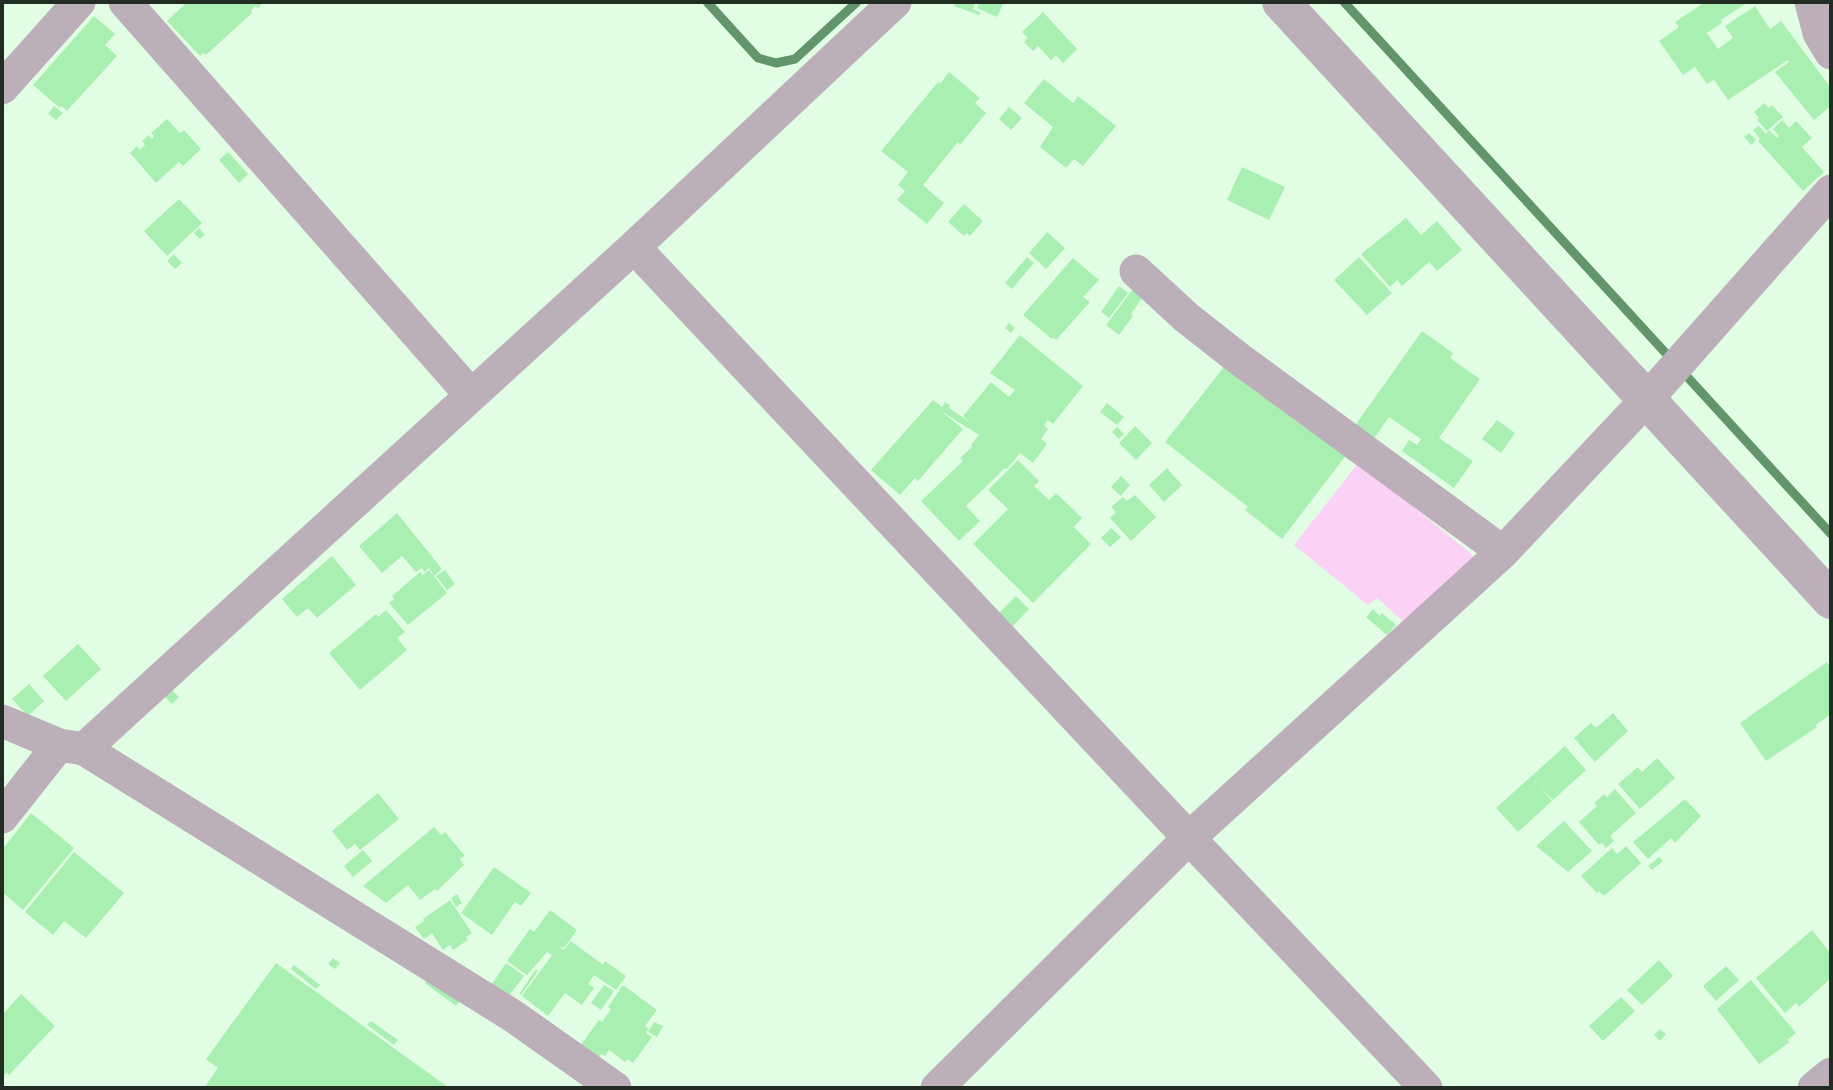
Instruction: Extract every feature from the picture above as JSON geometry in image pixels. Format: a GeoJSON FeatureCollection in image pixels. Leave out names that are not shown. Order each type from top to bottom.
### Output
{"type":"FeatureCollection","features":[{"type":"Feature","properties":{"kind":"street"},"geometry":{"type":"LineString","coordinates":[[2,88],[79,2]]}},
{"type":"Feature","properties":{"kind":"street"},"geometry":{"type":"LineString","coordinates":[[125,2],[471,395]]}},
{"type":"Feature","properties":{"kind":"street"},"geometry":{"type":"LineString","coordinates":[[2,817],[71,747],[471,395],[634,247],[895,2]]}},
{"type":"Feature","properties":{"kind":"street"},"geometry":{"type":"LineString","coordinates":[[1281,2],[1667,375],[1831,600]]}},
{"type":"Feature","properties":{"kind":"street"},"geometry":{"type":"LineString","coordinates":[[1811,2],[1819,33],[1831,53]]}},
{"type":"Feature","properties":{"kind":"street"},"geometry":{"type":"LineString","coordinates":[[937,1088],[1189,838],[1503,552],[1667,375],[1831,191]]}},
{"type":"Feature","properties":{"kind":"street"},"geometry":{"type":"LineString","coordinates":[[634,247],[1426,1088]]}},
{"type":"Feature","properties":{"kind":"street"},"geometry":{"type":"LineString","coordinates":[[1136,271],[1187,318],[1228,350],[1503,552]]}},
{"type":"Feature","properties":{"kind":"street"},"geometry":{"type":"LineString","coordinates":[[2,721],[71,747],[513,1016],[615,1088]]}},
{"type":"Feature","properties":{"kind":"street"},"geometry":{"type":"LineString","coordinates":[[1814,1088],[1831,1074]]}},
{"type":"Feature","properties":{"kind":"shaded area"},"geometry":{"type":"Polygon","coordinates":[[[1359,462],[1476,558],[1406,624],[1377,598],[1368,605],[1294,545],[1359,462]]]}},
{"type":"Feature","properties":{"kind":"building"},"geometry":{"type":"Polygon","coordinates":[[[187,2],[264,2],[258,8],[255,6],[252,13],[206,55],[204,53],[200,56],[167,21],[187,2]]]}},
{"type":"Feature","properties":{"kind":"building"},"geometry":{"type":"Polygon","coordinates":[[[956,2],[975,2],[973,9],[980,12],[979,15],[954,6],[956,2]]]}},
{"type":"Feature","properties":{"kind":"building"},"geometry":{"type":"Polygon","coordinates":[[[980,2],[1004,2],[997,17],[977,8],[980,2]]]}},
{"type":"Feature","properties":{"kind":"building"},"geometry":{"type":"Polygon","coordinates":[[[1705,2],[1748,2],[1707,33],[1718,49],[1733,38],[1725,26],[1755,6],[1770,29],[1781,21],[1831,88],[1831,106],[1814,120],[1775,72],[1789,62],[1788,60],[1728,100],[1714,80],[1707,84],[1695,67],[1683,75],[1659,41],[1679,27],[1675,22],[1705,2]]]}},
{"type":"Feature","properties":{"kind":"building"},"geometry":{"type":"Polygon","coordinates":[[[1043,12],[1077,49],[1063,63],[1056,55],[1051,60],[1038,46],[1033,51],[1024,42],[1028,38],[1022,32],[1043,12]]]}},
{"type":"Feature","properties":{"kind":"building"},"geometry":{"type":"Polygon","coordinates":[[[94,16],[115,34],[105,45],[117,56],[67,111],[33,85],[94,16]]]}},
{"type":"Feature","properties":{"kind":"building"},"geometry":{"type":"Polygon","coordinates":[[[949,72],[980,98],[975,103],[986,113],[923,185],[944,203],[927,224],[897,200],[905,191],[898,185],[908,172],[881,151],[949,72]]]}},
{"type":"Feature","properties":{"kind":"building"},"geometry":{"type":"Polygon","coordinates":[[[1044,79],[1073,103],[1078,96],[1116,126],[1083,166],[1074,159],[1066,168],[1040,147],[1053,127],[1024,103],[1044,79]]]}},
{"type":"Feature","properties":{"kind":"building"},"geometry":{"type":"Polygon","coordinates":[[[1764,103],[1769,108],[1772,105],[1783,117],[1767,131],[1754,112],[1764,103]]]}},
{"type":"Feature","properties":{"kind":"building"},"geometry":{"type":"Polygon","coordinates":[[[54,106],[63,113],[56,120],[48,114],[54,106]]]}},
{"type":"Feature","properties":{"kind":"building"},"geometry":{"type":"Polygon","coordinates":[[[1009,107],[1022,118],[1011,130],[999,119],[1009,107]]]}},
{"type":"Feature","properties":{"kind":"building"},"geometry":{"type":"Polygon","coordinates":[[[167,119],[180,133],[184,130],[201,149],[183,166],[179,162],[156,183],[130,153],[137,146],[139,150],[145,145],[142,141],[149,135],[152,139],[154,136],[151,133],[167,119]]]}},
{"type":"Feature","properties":{"kind":"building"},"geometry":{"type":"Polygon","coordinates":[[[1782,120],[1789,128],[1796,121],[1812,138],[1802,147],[1824,172],[1803,191],[1758,141],[1760,139],[1753,130],[1759,126],[1766,134],[1769,130],[1777,138],[1779,136],[1773,129],[1782,120]]]}},
{"type":"Feature","properties":{"kind":"building"},"geometry":{"type":"Polygon","coordinates":[[[1749,133],[1756,140],[1751,145],[1744,137],[1749,133]]]}},
{"type":"Feature","properties":{"kind":"building"},"geometry":{"type":"Polygon","coordinates":[[[228,152],[248,174],[239,183],[219,160],[228,152]]]}},
{"type":"Feature","properties":{"kind":"building"},"geometry":{"type":"Polygon","coordinates":[[[1242,167],[1285,187],[1269,220],[1227,200],[1242,167]]]}},
{"type":"Feature","properties":{"kind":"building"},"geometry":{"type":"Polygon","coordinates":[[[179,199],[202,223],[167,256],[144,231],[179,199]]]}},
{"type":"Feature","properties":{"kind":"building"},"geometry":{"type":"Polygon","coordinates":[[[964,204],[983,221],[970,236],[967,233],[964,236],[948,222],[964,204]]]}},
{"type":"Feature","properties":{"kind":"building"},"geometry":{"type":"Polygon","coordinates":[[[1406,218],[1421,235],[1437,221],[1462,250],[1437,271],[1429,262],[1402,286],[1397,280],[1390,287],[1361,254],[1406,218]]]}},
{"type":"Feature","properties":{"kind":"building"},"geometry":{"type":"Polygon","coordinates":[[[199,228],[205,235],[200,239],[194,233],[199,228]]]}},
{"type":"Feature","properties":{"kind":"building"},"geometry":{"type":"Polygon","coordinates":[[[1047,232],[1065,248],[1046,269],[1029,253],[1047,232]]]}},
{"type":"Feature","properties":{"kind":"building"},"geometry":{"type":"Polygon","coordinates":[[[174,254],[182,263],[175,269],[167,261],[174,254]]]}},
{"type":"Feature","properties":{"kind":"building"},"geometry":{"type":"Polygon","coordinates":[[[1027,257],[1034,263],[1012,289],[1005,283],[1027,257]]]}},
{"type":"Feature","properties":{"kind":"building"},"geometry":{"type":"Polygon","coordinates":[[[1359,257],[1392,293],[1367,315],[1334,280],[1359,257]]]}},
{"type":"Feature","properties":{"kind":"building"},"geometry":{"type":"Polygon","coordinates":[[[1073,258],[1099,280],[1083,297],[1090,302],[1056,340],[1023,315],[1073,258]]]}},
{"type":"Feature","properties":{"kind":"building"},"geometry":{"type":"Polygon","coordinates":[[[1119,286],[1128,293],[1109,318],[1101,312],[1119,286]]]}},
{"type":"Feature","properties":{"kind":"building"},"geometry":{"type":"Polygon","coordinates":[[[1132,290],[1142,298],[1119,335],[1106,325],[1132,290]]]}},
{"type":"Feature","properties":{"kind":"building"},"geometry":{"type":"Polygon","coordinates":[[[1009,323],[1015,328],[1011,333],[1005,328],[1009,323]]]}},
{"type":"Feature","properties":{"kind":"building"},"geometry":{"type":"Polygon","coordinates":[[[1422,331],[1453,353],[1450,358],[1480,379],[1439,438],[1473,461],[1454,488],[1402,451],[1409,440],[1417,445],[1421,439],[1389,417],[1373,440],[1354,427],[1422,331]]]}},
{"type":"Feature","properties":{"kind":"building"},"geometry":{"type":"Polygon","coordinates":[[[1020,335],[1083,386],[1053,424],[1048,420],[1044,425],[1048,429],[1041,439],[1047,444],[1033,463],[1020,453],[1007,469],[966,506],[980,521],[959,541],[921,501],[963,461],[960,458],[972,447],[979,435],[941,411],[963,429],[918,481],[915,478],[900,495],[871,470],[933,400],[942,407],[945,402],[950,405],[949,408],[971,423],[963,416],[991,382],[1009,397],[1015,390],[990,373],[1020,335]]]}},
{"type":"Feature","properties":{"kind":"building"},"geometry":{"type":"Polygon","coordinates":[[[1227,363],[1347,454],[1282,539],[1245,510],[1248,507],[1165,442],[1227,363]]]}},
{"type":"Feature","properties":{"kind":"building"},"geometry":{"type":"Polygon","coordinates":[[[1107,403],[1124,417],[1117,425],[1100,412],[1107,403]]]}},
{"type":"Feature","properties":{"kind":"building"},"geometry":{"type":"Polygon","coordinates":[[[1497,420],[1515,433],[1501,453],[1482,439],[1497,420]]]}},
{"type":"Feature","properties":{"kind":"building"},"geometry":{"type":"Polygon","coordinates":[[[1135,426],[1152,443],[1136,460],[1119,443],[1135,426]]]}},
{"type":"Feature","properties":{"kind":"building"},"geometry":{"type":"Polygon","coordinates":[[[1117,427],[1124,434],[1119,439],[1112,432],[1117,427]]]}},
{"type":"Feature","properties":{"kind":"building"},"geometry":{"type":"Polygon","coordinates":[[[1018,460],[1039,481],[1034,486],[1049,500],[1056,493],[1082,518],[1074,527],[1091,544],[1033,603],[973,544],[1008,509],[988,490],[1018,460]]]}},
{"type":"Feature","properties":{"kind":"building"},"geometry":{"type":"Polygon","coordinates":[[[1167,468],[1182,485],[1164,502],[1149,485],[1167,468]]]}},
{"type":"Feature","properties":{"kind":"building"},"geometry":{"type":"Polygon","coordinates":[[[1121,476],[1130,485],[1121,496],[1111,487],[1121,476]]]}},
{"type":"Feature","properties":{"kind":"building"},"geometry":{"type":"Polygon","coordinates":[[[1135,495],[1156,517],[1131,541],[1110,518],[1116,512],[1111,507],[1123,497],[1127,501],[1135,495]]]}},
{"type":"Feature","properties":{"kind":"building"},"geometry":{"type":"Polygon","coordinates":[[[397,513],[442,569],[434,576],[429,568],[425,572],[422,568],[416,572],[402,556],[382,573],[359,546],[397,513]]]}},
{"type":"Feature","properties":{"kind":"building"},"geometry":{"type":"Polygon","coordinates":[[[1111,528],[1121,537],[1110,547],[1101,538],[1111,528]]]}},
{"type":"Feature","properties":{"kind":"building"},"geometry":{"type":"Polygon","coordinates":[[[332,556],[356,585],[317,618],[308,608],[297,617],[282,599],[332,556]]]}},
{"type":"Feature","properties":{"kind":"building"},"geometry":{"type":"Polygon","coordinates":[[[429,570],[447,593],[408,625],[389,603],[394,599],[392,596],[420,572],[423,575],[429,570]]]}},
{"type":"Feature","properties":{"kind":"building"},"geometry":{"type":"Polygon","coordinates":[[[445,570],[455,584],[447,590],[436,576],[445,570]]]}},
{"type":"Feature","properties":{"kind":"building"},"geometry":{"type":"Polygon","coordinates":[[[1016,596],[1029,609],[1013,626],[999,613],[1016,596]]]}},
{"type":"Feature","properties":{"kind":"building"},"geometry":{"type":"Polygon","coordinates":[[[1373,609],[1396,625],[1387,635],[1366,617],[1373,609]]]}},
{"type":"Feature","properties":{"kind":"building"},"geometry":{"type":"Polygon","coordinates":[[[386,610],[405,632],[397,638],[407,650],[360,690],[329,653],[376,614],[378,617],[386,610]]]}},
{"type":"Feature","properties":{"kind":"building"},"geometry":{"type":"Polygon","coordinates":[[[78,644],[101,669],[66,701],[43,676],[78,644]]]}},
{"type":"Feature","properties":{"kind":"building"},"geometry":{"type":"Polygon","coordinates":[[[1827,662],[1831,668],[1831,714],[1816,725],[1817,727],[1766,761],[1740,723],[1827,662]]]}},
{"type":"Feature","properties":{"kind":"building"},"geometry":{"type":"Polygon","coordinates":[[[29,684],[44,701],[28,716],[12,699],[29,684]]]}},
{"type":"Feature","properties":{"kind":"building"},"geometry":{"type":"Polygon","coordinates":[[[172,690],[179,697],[172,704],[165,697],[172,690]]]}},
{"type":"Feature","properties":{"kind":"building"},"geometry":{"type":"Polygon","coordinates":[[[1613,713],[1628,731],[1595,762],[1574,738],[1591,723],[1596,728],[1613,713]]]}},
{"type":"Feature","properties":{"kind":"building"},"geometry":{"type":"Polygon","coordinates":[[[1565,746],[1586,770],[1553,800],[1540,787],[1552,801],[1518,832],[1496,808],[1565,746]]]}},
{"type":"Feature","properties":{"kind":"building"},"geometry":{"type":"Polygon","coordinates":[[[1657,758],[1675,778],[1640,809],[1618,784],[1638,767],[1642,772],[1657,758]]]}},
{"type":"Feature","properties":{"kind":"building"},"geometry":{"type":"Polygon","coordinates":[[[1615,789],[1636,813],[1610,836],[1614,841],[1606,848],[1602,843],[1599,845],[1579,822],[1597,806],[1594,803],[1604,794],[1607,797],[1615,789]]]}},
{"type":"Feature","properties":{"kind":"building"},"geometry":{"type":"Polygon","coordinates":[[[378,793],[399,819],[360,850],[355,844],[347,850],[332,831],[378,793]]]}},
{"type":"Feature","properties":{"kind":"building"},"geometry":{"type":"Polygon","coordinates":[[[1685,799],[1701,816],[1675,843],[1671,838],[1648,859],[1633,842],[1685,799]]]}},
{"type":"Feature","properties":{"kind":"building"},"geometry":{"type":"Polygon","coordinates":[[[31,813],[74,848],[23,910],[2,892],[2,850],[31,813]]]}},
{"type":"Feature","properties":{"kind":"building"},"geometry":{"type":"Polygon","coordinates":[[[1564,821],[1592,851],[1568,872],[1536,846],[1564,821]]]}},
{"type":"Feature","properties":{"kind":"building"},"geometry":{"type":"Polygon","coordinates":[[[434,827],[441,835],[445,832],[465,856],[460,859],[464,865],[437,891],[435,889],[420,900],[408,885],[386,903],[363,886],[434,827]]]}},
{"type":"Feature","properties":{"kind":"building"},"geometry":{"type":"Polygon","coordinates":[[[1626,846],[1641,863],[1604,896],[1599,891],[1597,893],[1581,876],[1612,848],[1617,854],[1626,846]]]}},
{"type":"Feature","properties":{"kind":"building"},"geometry":{"type":"Polygon","coordinates":[[[363,850],[372,861],[353,877],[344,866],[363,850]]]}},
{"type":"Feature","properties":{"kind":"building"},"geometry":{"type":"Polygon","coordinates":[[[74,852],[124,893],[86,938],[64,921],[53,935],[25,912],[74,852]]]}},
{"type":"Feature","properties":{"kind":"building"},"geometry":{"type":"Polygon","coordinates":[[[1659,857],[1663,861],[1652,870],[1648,866],[1659,857]]]}},
{"type":"Feature","properties":{"kind":"building"},"geometry":{"type":"Polygon","coordinates":[[[494,867],[531,893],[521,906],[515,902],[492,935],[461,913],[494,867]]]}},
{"type":"Feature","properties":{"kind":"building"},"geometry":{"type":"Polygon","coordinates":[[[457,894],[462,903],[456,907],[451,898],[457,894]]]}},
{"type":"Feature","properties":{"kind":"building"},"geometry":{"type":"Polygon","coordinates":[[[450,900],[472,933],[466,937],[468,940],[453,950],[450,945],[443,950],[432,933],[424,939],[415,927],[450,900]]]}},
{"type":"Feature","properties":{"kind":"building"},"geometry":{"type":"Polygon","coordinates":[[[550,910],[577,930],[564,948],[559,946],[564,950],[571,941],[603,965],[605,961],[626,976],[616,990],[594,975],[588,984],[594,988],[582,1005],[565,993],[548,1016],[522,996],[552,955],[547,952],[527,975],[507,961],[530,929],[534,932],[550,910]]]}},
{"type":"Feature","properties":{"kind":"building"},"geometry":{"type":"Polygon","coordinates":[[[1812,930],[1831,954],[1831,978],[1799,1007],[1796,1003],[1785,1013],[1756,978],[1812,930]]]}},
{"type":"Feature","properties":{"kind":"building"},"geometry":{"type":"Polygon","coordinates":[[[333,958],[340,963],[335,969],[328,964],[333,958]]]}},
{"type":"Feature","properties":{"kind":"building"},"geometry":{"type":"Polygon","coordinates":[[[1659,960],[1673,976],[1642,1005],[1627,990],[1659,960]]]}},
{"type":"Feature","properties":{"kind":"building"},"geometry":{"type":"Polygon","coordinates":[[[276,963],[449,1088],[204,1088],[218,1068],[206,1059],[276,963]]]}},
{"type":"Feature","properties":{"kind":"building"},"geometry":{"type":"Polygon","coordinates":[[[506,963],[524,976],[509,996],[492,984],[506,963]]]}},
{"type":"Feature","properties":{"kind":"building"},"geometry":{"type":"Polygon","coordinates":[[[294,965],[320,985],[316,989],[291,969],[294,965]]]}},
{"type":"Feature","properties":{"kind":"building"},"geometry":{"type":"Polygon","coordinates":[[[1726,966],[1739,980],[1716,1001],[1703,986],[1726,966]]]}},
{"type":"Feature","properties":{"kind":"building"},"geometry":{"type":"Polygon","coordinates":[[[536,969],[538,971],[521,995],[519,994],[536,969]]]}},
{"type":"Feature","properties":{"kind":"building"},"geometry":{"type":"Polygon","coordinates":[[[431,975],[462,998],[456,1006],[425,983],[431,975]]]}},
{"type":"Feature","properties":{"kind":"building"},"geometry":{"type":"Polygon","coordinates":[[[1751,980],[1796,1033],[1787,1040],[1790,1042],[1759,1064],[1717,1009],[1751,980]]]}},
{"type":"Feature","properties":{"kind":"building"},"geometry":{"type":"Polygon","coordinates":[[[604,985],[614,991],[601,1010],[591,1003],[604,985]]]}},
{"type":"Feature","properties":{"kind":"building"},"geometry":{"type":"Polygon","coordinates":[[[623,985],[657,1010],[645,1026],[649,1029],[646,1033],[652,1037],[633,1063],[628,1059],[625,1062],[609,1050],[605,1056],[601,1054],[595,1063],[577,1050],[599,1020],[602,1022],[611,1009],[608,1007],[623,985]]]}},
{"type":"Feature","properties":{"kind":"building"},"geometry":{"type":"Polygon","coordinates":[[[21,994],[55,1026],[9,1075],[7,1072],[2,1078],[2,1015],[21,994]]]}},
{"type":"Feature","properties":{"kind":"building"},"geometry":{"type":"Polygon","coordinates":[[[1621,997],[1635,1011],[1603,1041],[1589,1026],[1621,997]]]}},
{"type":"Feature","properties":{"kind":"building"},"geometry":{"type":"Polygon","coordinates":[[[371,1021],[398,1040],[394,1045],[367,1025],[371,1021]]]}},
{"type":"Feature","properties":{"kind":"building"},"geometry":{"type":"Polygon","coordinates":[[[654,1022],[663,1026],[657,1037],[648,1032],[654,1022]]]}},
{"type":"Feature","properties":{"kind":"building"},"geometry":{"type":"Polygon","coordinates":[[[1660,1029],[1666,1034],[1660,1041],[1654,1035],[1660,1029]]]}},
{"type":"Feature","properties":{"kind":"waterway"},"geometry":{"type":"LineString","coordinates":[[707,2],[758,58],[776,63],[795,59],[857,2]]}},
{"type":"Feature","properties":{"kind":"waterway"},"geometry":{"type":"LineString","coordinates":[[1344,2],[1672,360]]}},
{"type":"Feature","properties":{"kind":"waterway"},"geometry":{"type":"LineString","coordinates":[[1681,370],[1831,534]]}}]}
